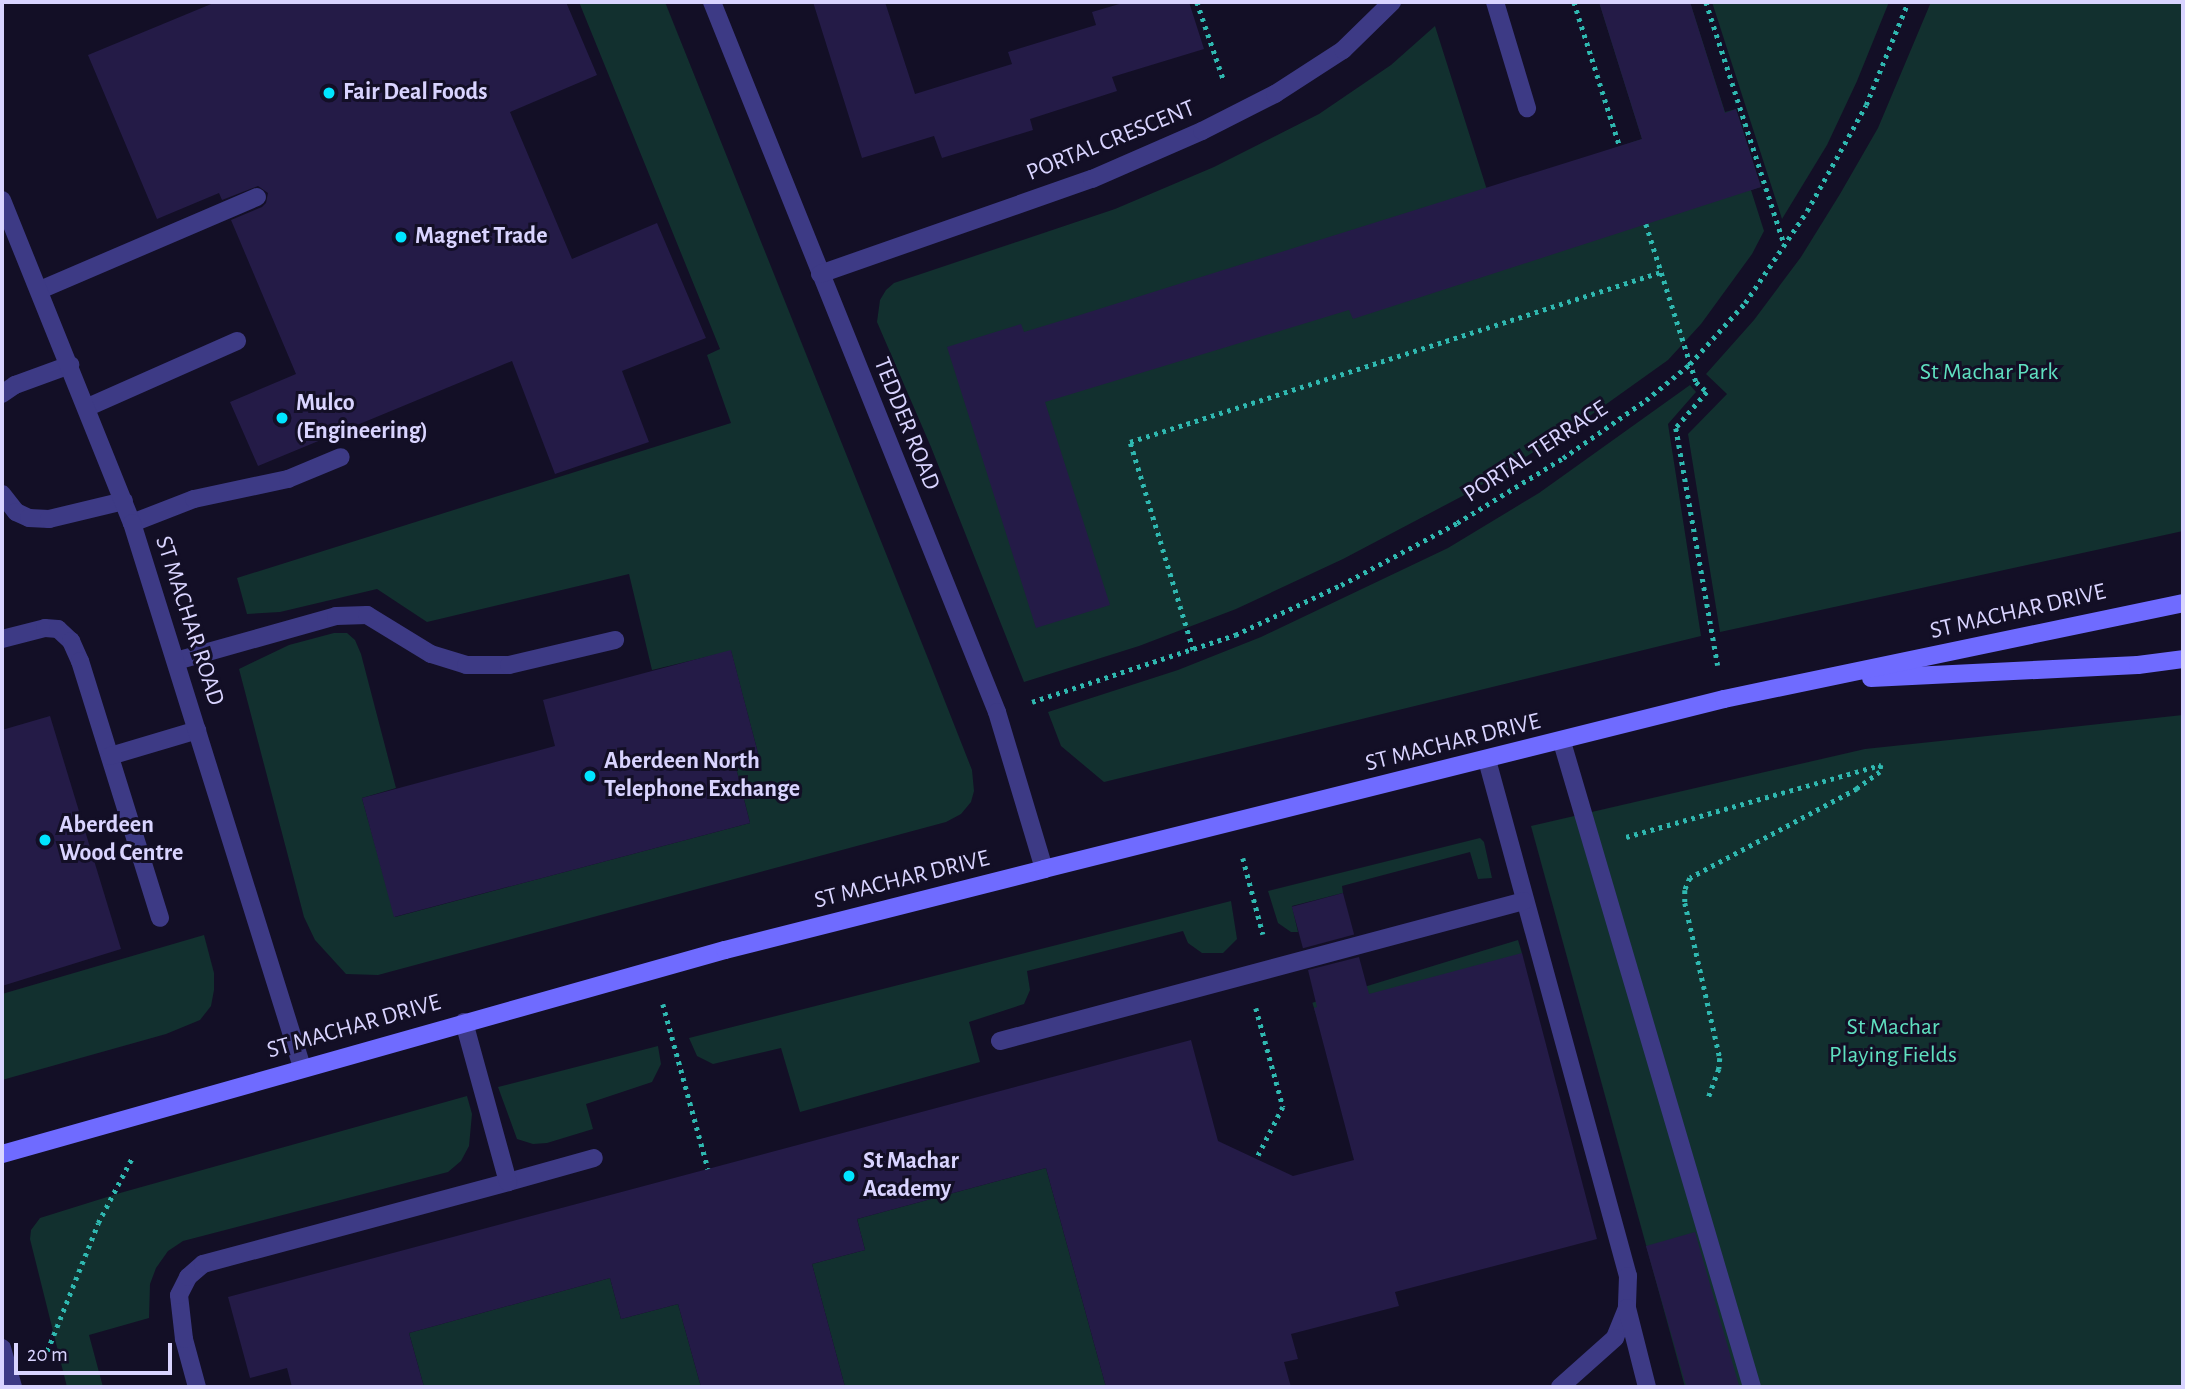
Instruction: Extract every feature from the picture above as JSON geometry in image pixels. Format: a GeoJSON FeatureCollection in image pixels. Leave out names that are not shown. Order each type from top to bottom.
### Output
{"type":"FeatureCollection","features":[{"type":"Feature","properties":{"kind":"main road","name":"ST MACHAR DRIVE"},"geometry":{"type":"LineString","coordinates":[[2,1154],[654,969],[1044,869],[1724,699],[1822,681],[2183,603]]}},
{"type":"Feature","properties":{"kind":"main road","name":"ST MACHAR DRIVE"},"geometry":{"type":"LineString","coordinates":[[1822,681],[2138,665],[2183,659]]}},
{"type":"Feature","properties":{"kind":"street","name":"TEDDER ROAD"},"geometry":{"type":"LineString","coordinates":[[712,2],[997,712],[1044,869]]}},
{"type":"Feature","properties":{"kind":"street","name":"PORTAL CRESCENT"},"geometry":{"type":"LineString","coordinates":[[820,274],[1092,180],[1235,114],[1275,94],[1343,50],[1392,2]]}},
{"type":"Feature","properties":{"kind":"street"},"geometry":{"type":"LineString","coordinates":[[1495,2],[1527,108]]}},
{"type":"Feature","properties":{"kind":"street"},"geometry":{"type":"LineString","coordinates":[[40,290],[257,197]]}},
{"type":"Feature","properties":{"kind":"street","name":"ST MACHAR ROAD"},"geometry":{"type":"LineString","coordinates":[[3,206],[88,407],[124,501],[302,1067]]}},
{"type":"Feature","properties":{"kind":"street"},"geometry":{"type":"LineString","coordinates":[[88,407],[237,341]]}},
{"type":"Feature","properties":{"kind":"street"},"geometry":{"type":"LineString","coordinates":[[2,394],[15,385],[70,365]]}},
{"type":"Feature","properties":{"kind":"street"},"geometry":{"type":"LineString","coordinates":[[131,523],[194,499],[288,478],[341,457]]}},
{"type":"Feature","properties":{"kind":"street"},"geometry":{"type":"LineString","coordinates":[[2,494],[16,512],[29,518],[49,519],[124,501]]}},
{"type":"Feature","properties":{"kind":"street"},"geometry":{"type":"LineString","coordinates":[[176,662],[337,616],[367,615],[431,654],[466,665],[509,665],[615,640]]}},
{"type":"Feature","properties":{"kind":"street"},"geometry":{"type":"LineString","coordinates":[[2,639],[44,628],[58,629],[71,641],[80,661],[160,918]]}},
{"type":"Feature","properties":{"kind":"street"},"geometry":{"type":"LineString","coordinates":[[110,757],[197,730]]}},
{"type":"Feature","properties":{"kind":"street"},"geometry":{"type":"LineString","coordinates":[[1562,741],[1752,1387]]}},
{"type":"Feature","properties":{"kind":"street"},"geometry":{"type":"LineString","coordinates":[[1487,760],[1618,1233],[1628,1276],[1627,1308],[1647,1387]]}},
{"type":"Feature","properties":{"kind":"street"},"geometry":{"type":"LineString","coordinates":[[1000,1041],[1524,901]]}},
{"type":"Feature","properties":{"kind":"street"},"geometry":{"type":"LineString","coordinates":[[464,1022],[508,1182]]}},
{"type":"Feature","properties":{"kind":"street"},"geometry":{"type":"LineString","coordinates":[[197,1387],[184,1339],[179,1295],[188,1277],[203,1264],[594,1158]]}},
{"type":"Feature","properties":{"kind":"street"},"geometry":{"type":"LineString","coordinates":[[1560,1387],[1615,1338],[1627,1308]]}},
{"type":"Feature","properties":{"kind":"street"},"geometry":{"type":"LineString","coordinates":[[2,1348],[13,1387]]}},
{"type":"Feature","properties":{"kind":"path"},"geometry":{"type":"LineString","coordinates":[[1197,2],[1235,114]]}},
{"type":"Feature","properties":{"kind":"path"},"geometry":{"type":"LineString","coordinates":[[1574,2],[1620,147]]}},
{"type":"Feature","properties":{"kind":"path"},"geometry":{"type":"LineString","coordinates":[[1706,2],[1784,245]]}},
{"type":"Feature","properties":{"kind":"path","name":"PORTAL TERRACE"},"geometry":{"type":"LineString","coordinates":[[997,712],[1235,635],[1341,585],[1457,523],[1563,458],[1646,400],[1690,364],[1745,303],[1807,211],[1866,105],[1908,2]]}},
{"type":"Feature","properties":{"kind":"path"},"geometry":{"type":"LineString","coordinates":[[1646,224],[1696,382],[1707,392],[1676,428],[1724,699]]}},
{"type":"Feature","properties":{"kind":"path"},"geometry":{"type":"LineString","coordinates":[[1193,650],[1130,442],[1661,272]]}},
{"type":"Feature","properties":{"kind":"path"},"geometry":{"type":"LineString","coordinates":[[1593,846],[1881,765],[1880,772],[1857,789],[1690,878],[1685,890],[1685,903],[1720,1058],[1719,1069],[1685,1160]]}},
{"type":"Feature","properties":{"kind":"path"},"geometry":{"type":"LineString","coordinates":[[1233,823],[1272,968],[1255,1007],[1283,1107],[1257,1158]]}},
{"type":"Feature","properties":{"kind":"path"},"geometry":{"type":"LineString","coordinates":[[654,969],[708,1169]]}},
{"type":"Feature","properties":{"kind":"path"},"geometry":{"type":"LineString","coordinates":[[43,1362],[98,1223],[158,1109]]}},
{"type":"Feature","properties":{"kind":"green space"},"geometry":{"type":"Polygon","coordinates":[[[579,2],[665,2],[972,770],[974,791],[971,802],[961,814],[946,822],[378,975],[346,974],[315,940],[304,917],[239,669],[289,645],[334,633],[347,633],[355,640],[361,654],[396,788],[362,798],[395,917],[750,823],[735,764],[759,757],[731,651],[652,670],[629,574],[427,622],[377,589],[280,612],[247,614],[237,578],[731,423],[707,355],[720,349],[579,2]]]}},
{"type":"Feature","properties":{"kind":"green space"},"geometry":{"type":"Polygon","coordinates":[[[1599,2],[1690,2],[1725,112],[1736,109],[1761,187],[1751,190],[1764,231],[1752,254],[1701,324],[1668,360],[1584,420],[1472,491],[1343,559],[1236,609],[1139,646],[1024,682],[931,447],[877,322],[880,300],[886,290],[894,283],[1115,209],[1214,167],[1319,114],[1391,65],[1435,26],[1487,190],[1642,139],[1599,2]]]}},
{"type":"Feature","properties":{"kind":"green space"},"geometry":{"type":"Polygon","coordinates":[[[1712,2],[1889,2],[1827,145],[1782,219],[1712,2]]]}},
{"type":"Feature","properties":{"kind":"green space","name":"St Machar Park"},"geometry":{"type":"Polygon","coordinates":[[[1931,2],[2183,2],[2183,531],[1720,632],[1688,434],[1727,394],[1706,374],[1754,320],[1801,257],[1840,194],[1878,128],[1931,2]]]}},
{"type":"Feature","properties":{"kind":"green space"},"geometry":{"type":"Polygon","coordinates":[[[1690,385],[1696,392],[1668,424],[1701,636],[1104,782],[1061,746],[1048,712],[1178,670],[1261,637],[1448,548],[1539,493],[1690,385]]]}},
{"type":"Feature","properties":{"kind":"green space","name":"St Machar Playing Fields"},"geometry":{"type":"Polygon","coordinates":[[[2183,715],[2183,1387],[1685,1387],[1531,826],[1865,749],[2183,715]]]}},
{"type":"Feature","properties":{"kind":"green space"},"geometry":{"type":"Polygon","coordinates":[[[1480,838],[1484,842],[1492,878],[1478,879],[1470,852],[1342,886],[1343,893],[1292,906],[1298,932],[1291,932],[1278,923],[1268,891],[1480,838]]]}},
{"type":"Feature","properties":{"kind":"green space"},"geometry":{"type":"Polygon","coordinates":[[[1231,901],[1237,939],[1223,953],[1202,953],[1188,943],[1183,931],[1027,971],[1030,990],[1024,1004],[969,1022],[980,1062],[800,1112],[781,1048],[713,1064],[697,1056],[689,1038],[1231,901]]]}},
{"type":"Feature","properties":{"kind":"green space"},"geometry":{"type":"Polygon","coordinates":[[[204,935],[214,973],[214,990],[211,1006],[200,1020],[166,1034],[2,1080],[2,994],[204,935]]]}},
{"type":"Feature","properties":{"kind":"green space"},"geometry":{"type":"Polygon","coordinates":[[[1518,940],[1522,953],[1316,1016],[1312,1003],[1518,940]]]}},
{"type":"Feature","properties":{"kind":"green space"},"geometry":{"type":"Polygon","coordinates":[[[658,1046],[661,1064],[652,1082],[586,1104],[593,1129],[547,1143],[533,1144],[517,1139],[498,1087],[658,1046]]]}},
{"type":"Feature","properties":{"kind":"green space"},"geometry":{"type":"Polygon","coordinates":[[[467,1096],[472,1114],[469,1146],[461,1161],[448,1172],[183,1241],[168,1251],[156,1268],[150,1284],[149,1318],[89,1335],[103,1387],[67,1387],[30,1239],[31,1230],[40,1218],[467,1096]]]}},
{"type":"Feature","properties":{"kind":"green space"},"geometry":{"type":"Polygon","coordinates":[[[1046,1168],[1106,1387],[845,1387],[812,1264],[865,1250],[857,1219],[1046,1168]]]}},
{"type":"Feature","properties":{"kind":"green space"},"geometry":{"type":"Polygon","coordinates":[[[610,1278],[621,1319],[678,1304],[701,1387],[424,1387],[409,1333],[610,1278]]]}},
{"type":"Feature","properties":{"kind":"building"},"geometry":{"type":"Polygon","coordinates":[[[216,2],[566,2],[597,75],[510,112],[572,259],[657,223],[706,338],[622,371],[649,442],[555,474],[512,361],[258,466],[230,402],[296,374],[231,220],[262,207],[266,203],[268,193],[258,186],[222,200],[219,193],[157,219],[88,55],[216,2]]]}},
{"type":"Feature","properties":{"kind":"building"},"geometry":{"type":"Polygon","coordinates":[[[813,2],[885,2],[915,94],[1012,64],[1008,52],[1096,25],[1092,12],[1126,2],[1189,2],[1204,49],[1112,77],[1117,91],[1030,119],[1033,130],[942,158],[934,136],[862,158],[813,2]]]}},
{"type":"Feature","properties":{"kind":"building"},"geometry":{"type":"Polygon","coordinates":[[[1599,2],[1690,2],[1725,113],[1736,109],[1761,187],[1353,319],[1349,310],[1045,402],[1110,605],[1036,628],[947,347],[1021,324],[1024,332],[1642,139],[1599,2]]]}},
{"type":"Feature","properties":{"kind":"building","name":"Aberdeen North Telephone Exchange"},"geometry":{"type":"Polygon","coordinates":[[[731,650],[759,757],[735,764],[750,823],[394,917],[362,798],[555,746],[543,700],[731,650]]]}},
{"type":"Feature","properties":{"kind":"building","name":"Aberdeen Wood Centre"},"geometry":{"type":"Polygon","coordinates":[[[50,716],[121,949],[2,986],[2,730],[50,716]]]}},
{"type":"Feature","properties":{"kind":"building"},"geometry":{"type":"Polygon","coordinates":[[[1343,893],[1354,935],[1303,948],[1292,907],[1343,893]]]}},
{"type":"Feature","properties":{"kind":"building","name":"St Machar Academy"},"geometry":{"type":"Polygon","coordinates":[[[1522,953],[1597,1239],[1395,1292],[1399,1306],[1291,1334],[1298,1359],[1284,1362],[1291,1387],[1106,1387],[1046,1168],[857,1219],[865,1250],[812,1264],[845,1387],[701,1387],[678,1304],[621,1319],[610,1278],[409,1333],[424,1387],[292,1387],[287,1368],[250,1378],[228,1297],[1191,1040],[1218,1141],[1293,1176],[1354,1160],[1314,1008],[1317,1007],[1308,970],[1359,957],[1369,994],[1522,953]]]}},
{"type":"Feature","properties":{"kind":"building"},"geometry":{"type":"Polygon","coordinates":[[[1695,1232],[1739,1387],[1686,1387],[1646,1246],[1695,1232]]]}},
{"type":"Feature","properties":{"kind":"place","name":"Fair Deal Foods"},"geometry":{"type":"Point","coordinates":[329,93]}},
{"type":"Feature","properties":{"kind":"place","name":"Magnet Trade"},"geometry":{"type":"Point","coordinates":[401,237]}},
{"type":"Feature","properties":{"kind":"place","name":"Mulco (Engineering)"},"geometry":{"type":"Point","coordinates":[282,418]}},
{"type":"Feature","properties":{"kind":"place","name":"Aberdeen North Telephone Exchange"},"geometry":{"type":"Point","coordinates":[590,776]}},
{"type":"Feature","properties":{"kind":"place","name":"Aberdeen Wood Centre"},"geometry":{"type":"Point","coordinates":[45,840]}},
{"type":"Feature","properties":{"kind":"place","name":"St Machar Academy"},"geometry":{"type":"Point","coordinates":[849,1176]}}]}
